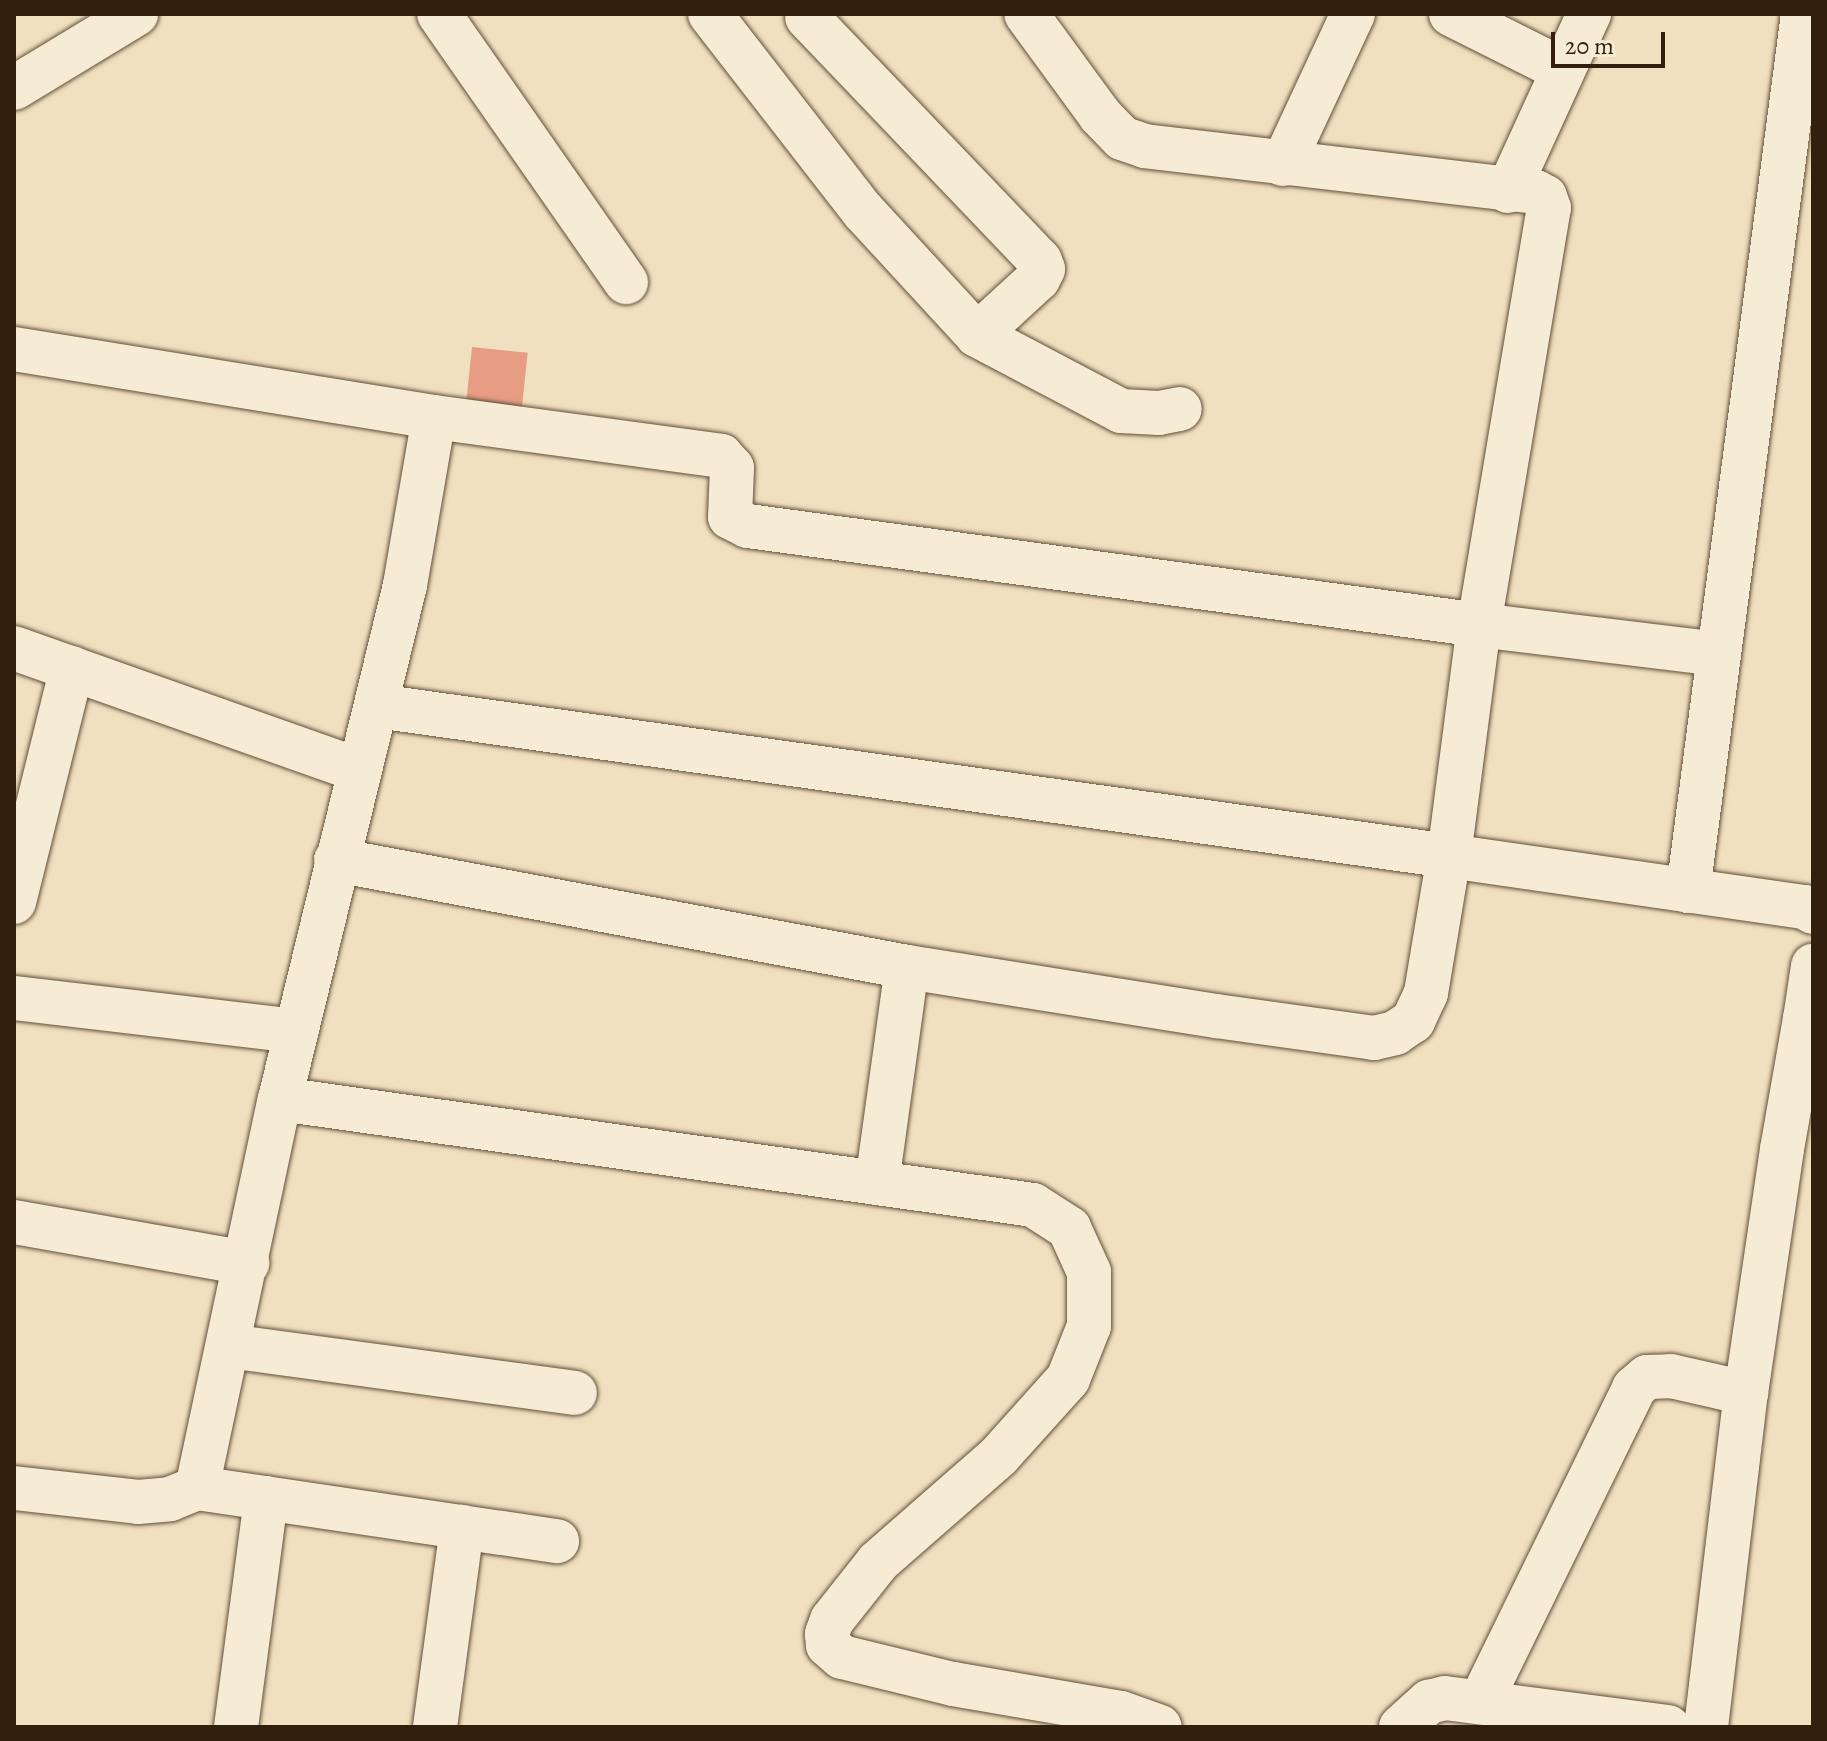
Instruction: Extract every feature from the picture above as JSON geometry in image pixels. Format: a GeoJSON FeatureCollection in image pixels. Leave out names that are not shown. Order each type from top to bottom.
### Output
{"type":"FeatureCollection","features":[{"type":"Feature","properties":{"kind":"street"},"geometry":{"type":"LineString","coordinates":[[14,88],[136,14]]}},
{"type":"Feature","properties":{"kind":"street"},"geometry":{"type":"LineString","coordinates":[[439,14],[626,282]]}},
{"type":"Feature","properties":{"kind":"street"},"geometry":{"type":"LineString","coordinates":[[710,14],[863,211],[977,335],[1121,411],[1159,413],[1180,409]]}},
{"type":"Feature","properties":{"kind":"street"},"geometry":{"type":"LineString","coordinates":[[336,860],[907,967],[1374,1038],[1395,1033],[1413,1021],[1426,993],[1449,856],[1479,625],[1549,208],[1545,197],[1536,192],[1166,150],[1122,138],[1100,115],[1026,14]]}},
{"type":"Feature","properties":{"kind":"street"},"geometry":{"type":"LineString","coordinates":[[1283,164],[1353,14]]}},
{"type":"Feature","properties":{"kind":"street"},"geometry":{"type":"LineString","coordinates":[[1451,14],[1563,70]]}},
{"type":"Feature","properties":{"kind":"street"},"geometry":{"type":"LineString","coordinates":[[1508,191],[1589,14]]}},
{"type":"Feature","properties":{"kind":"street"},"geometry":{"type":"LineString","coordinates":[[1688,891],[1803,14]]}},
{"type":"Feature","properties":{"kind":"street"},"geometry":{"type":"LineString","coordinates":[[807,17],[1040,261],[1043,269],[1038,279],[977,335]]}},
{"type":"Feature","properties":{"kind":"street"},"geometry":{"type":"LineString","coordinates":[[14,349],[434,417],[721,456],[732,468],[730,517],[748,526],[1479,625],[1718,654]]}},
{"type":"Feature","properties":{"kind":"street"},"geometry":{"type":"LineString","coordinates":[[197,1488],[280,1099],[405,585],[434,417]]}},
{"type":"Feature","properties":{"kind":"street"},"geometry":{"type":"LineString","coordinates":[[14,648],[359,770]]}},
{"type":"Feature","properties":{"kind":"street"},"geometry":{"type":"LineString","coordinates":[[14,902],[72,668]]}},
{"type":"Feature","properties":{"kind":"street"},"geometry":{"type":"LineString","coordinates":[[377,706],[1449,856],[1813,912]]}},
{"type":"Feature","properties":{"kind":"street"},"geometry":{"type":"LineString","coordinates":[[1706,1727],[1746,1393],[1809,1019],[1813,966]]}},
{"type":"Feature","properties":{"kind":"street"},"geometry":{"type":"LineString","coordinates":[[877,1183],[907,967]]}},
{"type":"Feature","properties":{"kind":"street"},"geometry":{"type":"LineString","coordinates":[[14,998],[296,1031]]}},
{"type":"Feature","properties":{"kind":"street"},"geometry":{"type":"LineString","coordinates":[[280,1099],[1033,1205],[1069,1228],[1089,1272],[1089,1326],[1068,1379],[999,1456],[878,1562],[832,1620],[827,1634],[828,1645],[842,1657],[953,1684],[1121,1713],[1160,1727]]}},
{"type":"Feature","properties":{"kind":"street"},"geometry":{"type":"LineString","coordinates":[[14,1222],[247,1263]]}},
{"type":"Feature","properties":{"kind":"street"},"geometry":{"type":"LineString","coordinates":[[228,1346],[575,1393]]}},
{"type":"Feature","properties":{"kind":"street"},"geometry":{"type":"LineString","coordinates":[[1481,1701],[1634,1388],[1647,1377],[1671,1376],[1746,1393]]}},
{"type":"Feature","properties":{"kind":"street"},"geometry":{"type":"LineString","coordinates":[[14,1488],[138,1502],[170,1499],[197,1488],[557,1541]]}},
{"type":"Feature","properties":{"kind":"street"},"geometry":{"type":"LineString","coordinates":[[236,1727],[266,1498]]}},
{"type":"Feature","properties":{"kind":"street"},"geometry":{"type":"LineString","coordinates":[[435,1727],[462,1527]]}},
{"type":"Feature","properties":{"kind":"street"},"geometry":{"type":"LineString","coordinates":[[1401,1727],[1429,1702],[1445,1698],[1668,1727]]}},
{"type":"Feature","properties":{"kind":"building"},"geometry":{"type":"Polygon","coordinates":[[[472,347],[528,353],[522,408],[466,402],[472,347]]]}}]}
